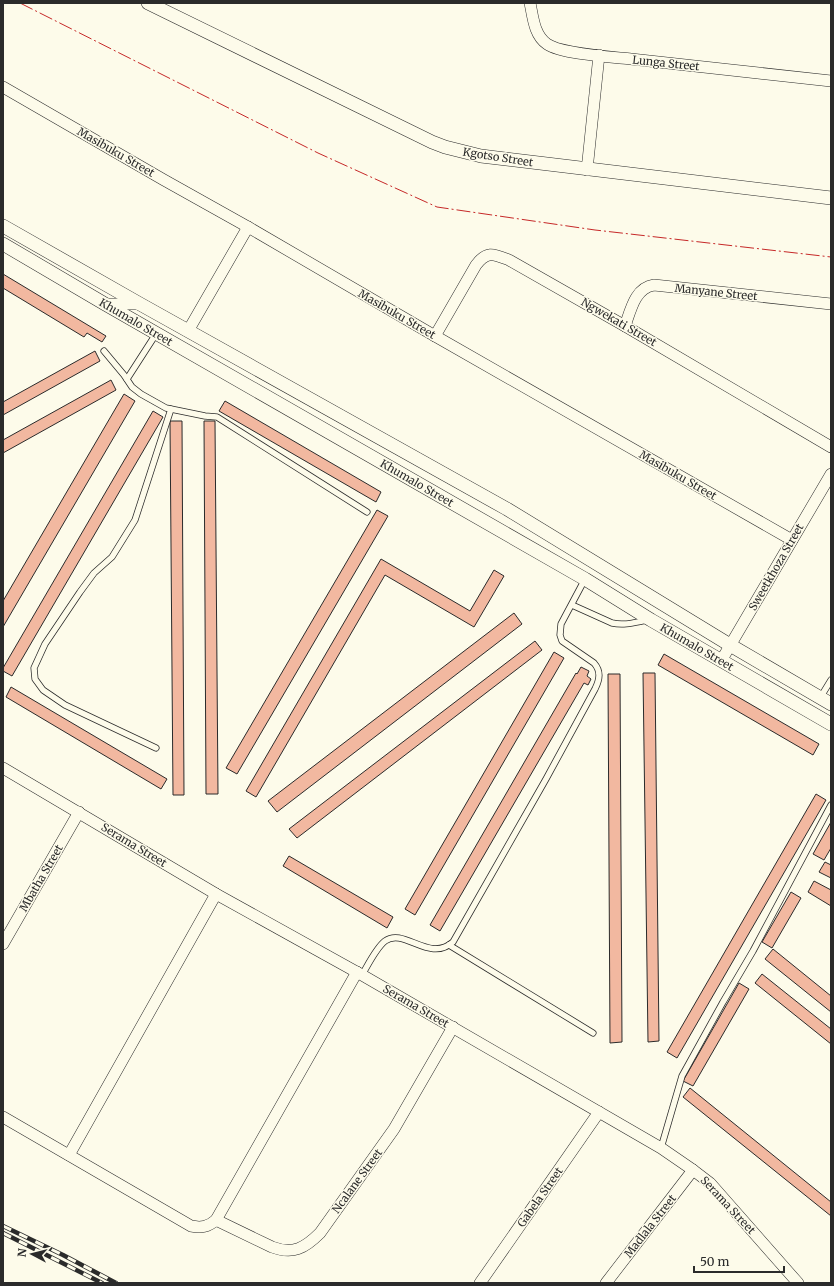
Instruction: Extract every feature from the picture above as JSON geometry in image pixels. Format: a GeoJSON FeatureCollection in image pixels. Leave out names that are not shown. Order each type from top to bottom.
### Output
{"type":"FeatureCollection","features":[{"type":"Feature","properties":{"kind":"street","name":"Kgotso Street"},"geometry":{"type":"LineString","coordinates":[[148,3],[438,144],[481,156],[587,170],[831,198]]}},
{"type":"Feature","properties":{"kind":"street","name":"Lunga Street"},"geometry":{"type":"LineString","coordinates":[[530,3],[535,27],[541,38],[547,44],[558,49],[831,81]]}},
{"type":"Feature","properties":{"kind":"street"},"geometry":{"type":"LineString","coordinates":[[587,170],[599,55]]}},
{"type":"Feature","properties":{"kind":"street","name":"Masibuku Street"},"geometry":{"type":"LineString","coordinates":[[3,87],[792,540]]}},
{"type":"Feature","properties":{"kind":"street","name":"Khumalo Street"},"geometry":{"type":"LineString","coordinates":[[3,226],[506,509],[730,645],[826,701]]}},
{"type":"Feature","properties":{"kind":"street"},"geometry":{"type":"LineString","coordinates":[[188,331],[248,227]]}},
{"type":"Feature","properties":{"kind":"street","name":"Khumalo Street"},"geometry":{"type":"LineString","coordinates":[[3,244],[156,334],[585,579],[651,620],[831,724]]}},
{"type":"Feature","properties":{"kind":"street","name":"Ngwekati Street"},"geometry":{"type":"LineString","coordinates":[[435,336],[476,265],[484,256],[491,254],[509,260],[831,447]]}},
{"type":"Feature","properties":{"kind":"street","name":"Manyane Street"},"geometry":{"type":"LineString","coordinates":[[625,326],[632,305],[637,296],[648,286],[654,285],[831,304]]}},
{"type":"Feature","properties":{"kind":"street"},"geometry":{"type":"LineString","coordinates":[[105,304],[140,304]]}},
{"type":"Feature","properties":{"kind":"street","name":"Sweetkhoza Street"},"geometry":{"type":"LineString","coordinates":[[721,661],[831,474]]}},
{"type":"Feature","properties":{"kind":"street","name":"Serama Street"},"geometry":{"type":"LineString","coordinates":[[5,772],[78,812],[216,894],[452,1027],[661,1148],[710,1183],[798,1283]]}},
{"type":"Feature","properties":{"kind":"street","name":"Mbatha Street"},"geometry":{"type":"LineString","coordinates":[[3,944],[78,812]]}},
{"type":"Feature","properties":{"kind":"street"},"geometry":{"type":"LineString","coordinates":[[69,1156],[216,894]]}},
{"type":"Feature","properties":{"kind":"street"},"geometry":{"type":"LineString","coordinates":[[3,1117],[191,1226],[206,1227],[216,1220],[359,974]]}},
{"type":"Feature","properties":{"kind":"street","name":"Ncalane Street"},"geometry":{"type":"LineString","coordinates":[[216,1220],[272,1248],[280,1250],[291,1251],[301,1248],[311,1242],[320,1232],[394,1129],[452,1027]]}},
{"type":"Feature","properties":{"kind":"street","name":"Gabela Street"},"geometry":{"type":"LineString","coordinates":[[480,1283],[599,1112]]}},
{"type":"Feature","properties":{"kind":"street","name":"Madlala Street"},"geometry":{"type":"LineString","coordinates":[[606,1283],[693,1170]]}},
{"type":"Feature","properties":{"kind":"lane"},"geometry":{"type":"LineString","coordinates":[[127,379],[156,334]]}},
{"type":"Feature","properties":{"kind":"lane"},"geometry":{"type":"LineString","coordinates":[[104,351],[132,387],[141,394],[166,408],[205,416],[218,417],[367,512]]}},
{"type":"Feature","properties":{"kind":"lane"},"geometry":{"type":"LineString","coordinates":[[156,748],[65,705],[43,690],[35,679],[34,668],[45,644],[80,592],[94,573],[112,557],[135,520],[171,409]]}},
{"type":"Feature","properties":{"kind":"lane"},"geometry":{"type":"LineString","coordinates":[[359,974],[387,940],[399,938],[432,949],[438,949],[449,945],[456,936],[546,779],[598,682],[599,672],[594,663],[562,641],[560,635],[561,624],[585,579]]}},
{"type":"Feature","properties":{"kind":"lane"},"geometry":{"type":"LineString","coordinates":[[572,604],[612,623],[623,625],[651,620]]}},
{"type":"Feature","properties":{"kind":"lane"},"geometry":{"type":"LineString","coordinates":[[826,701],[831,680]]}},
{"type":"Feature","properties":{"kind":"lane"},"geometry":{"type":"LineString","coordinates":[[661,1148],[682,1076],[757,944],[831,805]]}},
{"type":"Feature","properties":{"kind":"lane"},"geometry":{"type":"LineString","coordinates":[[449,945],[593,1033]]}},
{"type":"Feature","properties":{"kind":"building"},"geometry":{"type":"Polygon","coordinates":[[[3,274],[106,336],[102,342],[87,333],[84,337],[3,288],[3,274]]]}},
{"type":"Feature","properties":{"kind":"building"},"geometry":{"type":"Polygon","coordinates":[[[95,351],[100,361],[3,415],[3,402],[95,351]]]}},
{"type":"Feature","properties":{"kind":"building"},"geometry":{"type":"Polygon","coordinates":[[[111,380],[116,390],[3,453],[3,440],[111,380]]]}},
{"type":"Feature","properties":{"kind":"building"},"geometry":{"type":"Polygon","coordinates":[[[124,394],[135,401],[3,627],[3,601],[124,394]]]}},
{"type":"Feature","properties":{"kind":"building"},"geometry":{"type":"Polygon","coordinates":[[[225,401],[381,492],[376,502],[219,411],[225,401]]]}},
{"type":"Feature","properties":{"kind":"building"},"geometry":{"type":"Polygon","coordinates":[[[153,411],[163,417],[12,676],[3,671],[3,668],[153,411]]]}},
{"type":"Feature","properties":{"kind":"building"},"geometry":{"type":"Polygon","coordinates":[[[170,421],[182,421],[184,795],[173,795],[170,421]]]}},
{"type":"Feature","properties":{"kind":"building"},"geometry":{"type":"Polygon","coordinates":[[[204,421],[215,421],[218,794],[206,794],[204,421]]]}},
{"type":"Feature","properties":{"kind":"building"},"geometry":{"type":"Polygon","coordinates":[[[377,510],[388,516],[237,774],[226,768],[377,510]]]}},
{"type":"Feature","properties":{"kind":"building"},"geometry":{"type":"Polygon","coordinates":[[[381,559],[470,611],[494,570],[504,576],[474,627],[385,575],[256,797],[246,791],[381,559]]]}},
{"type":"Feature","properties":{"kind":"building"},"geometry":{"type":"Polygon","coordinates":[[[514,613],[522,624],[277,812],[268,801],[514,613]]]}},
{"type":"Feature","properties":{"kind":"building"},"geometry":{"type":"Polygon","coordinates":[[[535,641],[542,650],[297,838],[289,829],[535,641]]]}},
{"type":"Feature","properties":{"kind":"building"},"geometry":{"type":"Polygon","coordinates":[[[554,652],[564,658],[415,915],[405,909],[554,652]]]}},
{"type":"Feature","properties":{"kind":"building"},"geometry":{"type":"Polygon","coordinates":[[[664,654],[819,744],[813,755],[658,665],[664,654]]]}},
{"type":"Feature","properties":{"kind":"building"},"geometry":{"type":"Polygon","coordinates":[[[581,667],[589,671],[587,676],[591,679],[588,685],[584,683],[440,931],[430,925],[576,673],[577,674],[581,667]]]}},
{"type":"Feature","properties":{"kind":"building"},"geometry":{"type":"Polygon","coordinates":[[[643,673],[655,673],[659,1041],[648,1042],[643,673]]]}},
{"type":"Feature","properties":{"kind":"building"},"geometry":{"type":"Polygon","coordinates":[[[608,674],[620,674],[622,1042],[610,1043],[608,674]]]}},
{"type":"Feature","properties":{"kind":"building"},"geometry":{"type":"Polygon","coordinates":[[[11,687],[167,779],[161,789],[6,697],[11,687]]]}},
{"type":"Feature","properties":{"kind":"building"},"geometry":{"type":"Polygon","coordinates":[[[816,794],[826,800],[677,1058],[667,1052],[816,794]]]}},
{"type":"Feature","properties":{"kind":"building"},"geometry":{"type":"Polygon","coordinates":[[[831,822],[831,848],[824,860],[813,854],[831,822]]]}},
{"type":"Feature","properties":{"kind":"building"},"geometry":{"type":"Polygon","coordinates":[[[289,856],[393,917],[387,928],[283,866],[289,856]]]}},
{"type":"Feature","properties":{"kind":"building"},"geometry":{"type":"Polygon","coordinates":[[[825,862],[831,865],[831,878],[819,872],[825,862]]]}},
{"type":"Feature","properties":{"kind":"building"},"geometry":{"type":"Polygon","coordinates":[[[814,881],[831,890],[831,906],[808,892],[814,881]]]}},
{"type":"Feature","properties":{"kind":"building"},"geometry":{"type":"Polygon","coordinates":[[[791,892],[801,898],[772,948],[762,942],[791,892]]]}},
{"type":"Feature","properties":{"kind":"building"},"geometry":{"type":"Polygon","coordinates":[[[773,949],[831,996],[831,1012],[765,959],[773,949]]]}},
{"type":"Feature","properties":{"kind":"building"},"geometry":{"type":"Polygon","coordinates":[[[762,974],[831,1029],[831,1044],[755,983],[762,974]]]}},
{"type":"Feature","properties":{"kind":"building"},"geometry":{"type":"Polygon","coordinates":[[[739,983],[749,989],[693,1086],[683,1081],[739,983]]]}},
{"type":"Feature","properties":{"kind":"building"},"geometry":{"type":"Polygon","coordinates":[[[690,1088],[831,1202],[831,1216],[683,1097],[690,1088]]]}},
{"type":"Feature","properties":{"kind":"railway"},"geometry":{"type":"LineString","coordinates":[[3,1226],[116,1283]]}},
{"type":"Feature","properties":{"kind":"railway"},"geometry":{"type":"LineString","coordinates":[[3,1233],[102,1283]]}},
{"type":"Feature","properties":{"kind":"power"},"geometry":{"type":"LineString","coordinates":[[20,3],[318,153],[437,207],[595,230],[831,257]]}}]}
